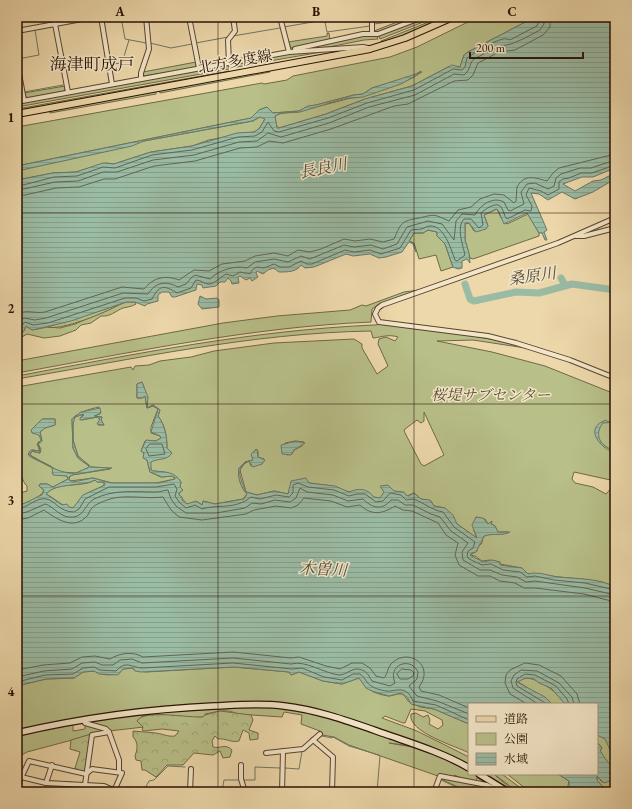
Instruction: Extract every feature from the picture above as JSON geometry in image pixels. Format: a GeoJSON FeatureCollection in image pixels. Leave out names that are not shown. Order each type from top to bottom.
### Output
{"type":"FeatureCollection","features":[{"type":"Feature","properties":{"kind":"main road","name":"北方多度線"},"geometry":{"type":"LineString","coordinates":[[17,114],[370,49],[405,38],[453,17]]}},
{"type":"Feature","properties":{"kind":"street"},"geometry":{"type":"LineString","coordinates":[[17,31],[94,17]]}},
{"type":"Feature","properties":{"kind":"street"},"geometry":{"type":"LineString","coordinates":[[101,17],[112,84]]}},
{"type":"Feature","properties":{"kind":"street"},"geometry":{"type":"LineString","coordinates":[[141,79],[141,73],[149,49],[146,17]]}},
{"type":"Feature","properties":{"kind":"street"},"geometry":{"type":"LineString","coordinates":[[189,17],[199,68]]}},
{"type":"Feature","properties":{"kind":"street"},"geometry":{"type":"LineString","coordinates":[[229,63],[228,40],[235,31],[233,17]]}},
{"type":"Feature","properties":{"kind":"street"},"geometry":{"type":"LineString","coordinates":[[280,17],[289,52]]}},
{"type":"Feature","properties":{"kind":"street"},"geometry":{"type":"LineString","coordinates":[[372,17],[372,34]]}},
{"type":"Feature","properties":{"kind":"street"},"geometry":{"type":"LineString","coordinates":[[289,52],[297,48],[363,34],[378,34],[423,17]]}},
{"type":"Feature","properties":{"kind":"street"},"geometry":{"type":"LineString","coordinates":[[55,24],[68,92]]}},
{"type":"Feature","properties":{"kind":"street"},"geometry":{"type":"LineString","coordinates":[[17,102],[289,52],[362,47],[370,49]]}},
{"type":"Feature","properties":{"kind":"street"},"geometry":{"type":"LineString","coordinates":[[17,63],[24,100]]}},
{"type":"Feature","properties":{"kind":"street"},"geometry":{"type":"LineString","coordinates":[[615,218],[520,257],[388,302],[378,308],[376,317],[379,322],[488,336],[516,343],[552,353],[615,378]]}},
{"type":"Feature","properties":{"kind":"street"},"geometry":{"type":"LineString","coordinates":[[574,236],[584,236],[615,228]]}},
{"type":"Feature","properties":{"kind":"street"},"geometry":{"type":"LineString","coordinates":[[604,373],[615,374]]}},
{"type":"Feature","properties":{"kind":"street"},"geometry":{"type":"LineString","coordinates":[[17,733],[83,720],[179,708],[258,705],[284,706],[305,709],[360,725],[446,757],[468,768]]}},
{"type":"Feature","properties":{"kind":"street"},"geometry":{"type":"LineString","coordinates":[[20,776],[33,781],[46,783],[104,786],[116,792],[122,773],[119,772],[119,760],[109,732],[106,728],[85,723],[83,720]]}},
{"type":"Feature","properties":{"kind":"street"},"geometry":{"type":"LineString","coordinates":[[81,792],[85,785],[92,735],[109,732]]}},
{"type":"Feature","properties":{"kind":"street"},"geometry":{"type":"LineString","coordinates":[[266,754],[303,748],[320,734]]}},
{"type":"Feature","properties":{"kind":"street"},"geometry":{"type":"LineString","coordinates":[[313,740],[333,757],[332,792]]}},
{"type":"Feature","properties":{"kind":"street"},"geometry":{"type":"LineString","coordinates":[[282,792],[283,751]]}},
{"type":"Feature","properties":{"kind":"street"},"geometry":{"type":"LineString","coordinates":[[17,790],[20,776],[29,760],[86,774],[92,770],[119,772]]}},
{"type":"Feature","properties":{"kind":"street"},"geometry":{"type":"LineString","coordinates":[[46,783],[52,765]]}},
{"type":"Feature","properties":{"kind":"street"},"geometry":{"type":"LineString","coordinates":[[241,765],[241,779],[245,792]]}},
{"type":"Feature","properties":{"kind":"street"},"geometry":{"type":"LineString","coordinates":[[190,792],[191,769]]}},
{"type":"Feature","properties":{"kind":"street"},"geometry":{"type":"LineString","coordinates":[[481,775],[508,792]]}},
{"type":"Feature","properties":{"kind":"street"},"geometry":{"type":"LineString","coordinates":[[434,792],[440,776],[487,786],[501,792]]}},
{"type":"Feature","properties":{"kind":"green space"},"geometry":{"type":"Polygon","coordinates":[[[410,17],[420,17],[379,33],[374,31],[410,17]]]}},
{"type":"Feature","properties":{"kind":"green space"},"geometry":{"type":"Polygon","coordinates":[[[426,17],[436,17],[380,39],[379,35],[426,17]]]}},
{"type":"Feature","properties":{"kind":"green space"},"geometry":{"type":"Polygon","coordinates":[[[441,17],[447,17],[404,36],[381,44],[381,41],[441,17]]]}},
{"type":"Feature","properties":{"kind":"green space"},"geometry":{"type":"Polygon","coordinates":[[[478,17],[535,17],[468,52],[464,55],[460,67],[448,67],[412,86],[365,99],[326,114],[279,128],[276,125],[275,116],[278,114],[298,112],[366,94],[402,82],[415,76],[421,71],[411,77],[372,88],[363,94],[309,106],[299,111],[273,113],[267,107],[259,110],[251,118],[17,166],[17,127],[262,83],[264,84],[287,80],[293,76],[390,57],[417,47],[478,17]]]}},
{"type":"Feature","properties":{"kind":"green space"},"geometry":{"type":"Polygon","coordinates":[[[327,33],[329,33],[330,40],[291,48],[288,42],[327,36],[327,33]]]}},
{"type":"Feature","properties":{"kind":"green space"},"geometry":{"type":"Polygon","coordinates":[[[364,36],[377,36],[378,39],[364,40],[329,47],[300,49],[364,36]]]}},
{"type":"Feature","properties":{"kind":"green space"},"geometry":{"type":"Polygon","coordinates":[[[327,51],[270,61],[269,57],[297,52],[327,51]]]}},
{"type":"Feature","properties":{"kind":"green space"},"geometry":{"type":"Polygon","coordinates":[[[267,57],[268,62],[230,68],[230,64],[267,57]]]}},
{"type":"Feature","properties":{"kind":"green space"},"geometry":{"type":"Polygon","coordinates":[[[196,62],[196,68],[143,76],[143,72],[196,62]]]}},
{"type":"Feature","properties":{"kind":"green space"},"geometry":{"type":"Polygon","coordinates":[[[228,64],[229,69],[17,107],[17,103],[228,64]]]}},
{"type":"Feature","properties":{"kind":"green space"},"geometry":{"type":"Polygon","coordinates":[[[269,70],[270,72],[160,93],[159,91],[269,70]]]}},
{"type":"Feature","properties":{"kind":"green space"},"geometry":{"type":"Polygon","coordinates":[[[229,71],[229,73],[17,111],[17,109],[229,71]]]}},
{"type":"Feature","properties":{"kind":"green space"},"geometry":{"type":"Polygon","coordinates":[[[65,86],[65,91],[27,98],[24,93],[65,86]]]}},
{"type":"Feature","properties":{"kind":"green space"},"geometry":{"type":"Polygon","coordinates":[[[156,91],[156,94],[50,113],[49,111],[156,91]]]}},
{"type":"Feature","properties":{"kind":"green space"},"geometry":{"type":"Polygon","coordinates":[[[260,117],[265,119],[259,129],[254,132],[209,140],[192,146],[151,152],[114,164],[106,163],[76,172],[53,173],[17,180],[17,171],[27,168],[107,151],[144,141],[253,121],[260,117]]]}},
{"type":"Feature","properties":{"kind":"green space"},"geometry":{"type":"Polygon","coordinates":[[[497,209],[501,218],[507,224],[528,214],[539,233],[539,236],[473,259],[470,258],[465,240],[465,224],[469,223],[474,231],[488,226],[484,215],[497,209]]]}},
{"type":"Feature","properties":{"kind":"green space"},"geometry":{"type":"Polygon","coordinates":[[[428,230],[437,232],[437,236],[445,244],[453,267],[441,271],[436,255],[419,259],[414,243],[409,241],[414,233],[423,233],[428,230]]]}},
{"type":"Feature","properties":{"kind":"green space"},"geometry":{"type":"Polygon","coordinates":[[[419,290],[378,305],[372,309],[371,322],[282,329],[238,335],[149,349],[17,373],[17,361],[223,323],[277,316],[350,310],[362,305],[366,306],[404,292],[419,290]]]}},
{"type":"Feature","properties":{"kind":"green space"},"geometry":{"type":"Polygon","coordinates":[[[126,302],[135,302],[136,304],[123,308],[110,315],[101,316],[91,323],[81,325],[76,330],[60,336],[44,338],[27,334],[17,340],[17,335],[24,331],[26,326],[32,330],[48,327],[60,328],[75,324],[126,302]]]}},
{"type":"Feature","properties":{"kind":"green space"},"geometry":{"type":"Polygon","coordinates":[[[118,305],[73,324],[48,327],[118,305]]]}},
{"type":"Feature","properties":{"kind":"green space","name":"桜堤サブセンター"},"geometry":{"type":"Polygon","coordinates":[[[380,324],[420,328],[504,342],[532,349],[473,340],[437,341],[492,352],[545,366],[615,394],[615,481],[574,472],[572,479],[575,483],[593,487],[606,494],[615,484],[615,532],[611,532],[615,534],[615,587],[602,582],[528,574],[522,568],[500,564],[500,562],[490,560],[482,561],[475,556],[470,555],[477,551],[477,548],[482,543],[483,537],[490,534],[502,534],[508,532],[498,532],[495,526],[491,524],[492,522],[488,524],[485,519],[476,517],[474,531],[477,538],[457,524],[445,508],[434,506],[431,501],[421,499],[414,493],[407,496],[394,491],[391,488],[384,492],[381,498],[376,498],[357,490],[349,492],[332,486],[309,483],[300,479],[288,494],[274,491],[257,495],[246,492],[240,470],[244,464],[249,461],[245,462],[239,468],[240,482],[247,494],[243,499],[215,504],[203,501],[202,505],[198,502],[187,504],[179,495],[179,493],[183,490],[180,487],[181,482],[175,476],[168,473],[151,470],[150,462],[167,457],[172,453],[167,448],[165,431],[158,416],[160,410],[153,405],[147,408],[153,406],[158,409],[151,427],[151,433],[160,436],[161,438],[156,441],[145,441],[141,451],[144,453],[145,459],[147,460],[150,472],[161,477],[172,476],[175,479],[156,483],[112,483],[93,478],[70,481],[69,478],[72,475],[110,469],[91,467],[78,456],[73,440],[73,421],[75,417],[72,419],[73,448],[78,458],[89,466],[88,468],[76,473],[60,472],[53,468],[52,473],[67,476],[68,479],[53,487],[47,484],[40,484],[39,486],[44,490],[43,493],[28,502],[17,505],[17,494],[27,491],[27,486],[17,468],[17,387],[131,367],[133,370],[135,366],[149,365],[160,361],[191,357],[214,351],[274,343],[354,339],[362,344],[362,348],[377,374],[388,366],[378,344],[379,339],[386,337],[395,341],[398,337],[388,336],[373,338],[371,331],[282,337],[193,348],[17,379],[17,376],[195,344],[285,332],[380,324]],[[142,382],[137,384],[137,398],[142,398],[145,396],[147,408],[147,398],[142,382]],[[99,407],[81,413],[75,417],[84,414],[81,417],[82,420],[97,417],[100,419],[98,425],[104,425],[101,420],[102,417],[94,416],[100,414],[99,407]],[[424,412],[424,421],[421,423],[417,420],[404,431],[421,464],[424,466],[444,455],[424,412]],[[42,419],[32,429],[41,436],[40,432],[45,428],[55,425],[55,419],[42,419]],[[295,441],[285,443],[287,455],[292,454],[294,450],[302,446],[304,442],[295,441]],[[39,445],[40,451],[31,451],[40,453],[41,449],[39,445]],[[256,449],[253,453],[253,460],[249,461],[251,466],[262,464],[264,459],[258,457],[258,451],[256,449]],[[31,451],[28,454],[34,459],[44,463],[30,455],[31,451]]]}},
{"type":"Feature","properties":{"kind":"green space"},"geometry":{"type":"Polygon","coordinates":[[[95,480],[97,482],[104,482],[104,485],[84,496],[73,508],[62,504],[46,494],[56,487],[84,484],[95,480]]]}},
{"type":"Feature","properties":{"kind":"green space"},"geometry":{"type":"Polygon","coordinates":[[[234,667],[289,672],[291,675],[299,672],[323,681],[342,684],[359,678],[368,688],[378,694],[388,696],[402,694],[408,701],[420,707],[434,709],[468,724],[468,753],[434,738],[417,727],[412,721],[411,714],[416,713],[423,717],[428,715],[430,720],[429,724],[438,729],[443,725],[442,720],[425,711],[411,709],[405,723],[385,716],[382,718],[417,731],[468,756],[468,766],[307,708],[194,706],[17,731],[17,686],[46,679],[74,678],[83,672],[95,671],[101,674],[109,675],[120,672],[123,669],[133,668],[134,670],[146,672],[234,667]]]}},
{"type":"Feature","properties":{"kind":"green space"},"geometry":{"type":"Polygon","coordinates":[[[526,678],[542,683],[558,695],[564,703],[550,703],[517,681],[526,678]]]}},
{"type":"Feature","properties":{"kind":"green space"},"geometry":{"type":"Polygon","coordinates":[[[253,706],[284,707],[323,715],[419,747],[389,743],[424,749],[468,770],[468,775],[478,775],[504,792],[477,778],[475,783],[454,775],[453,777],[438,776],[349,745],[334,737],[322,735],[320,731],[301,724],[302,715],[284,712],[282,717],[237,714],[225,711],[205,714],[204,717],[187,718],[155,714],[142,716],[144,727],[109,731],[85,722],[127,715],[190,709],[253,706]]]}},
{"type":"Feature","properties":{"kind":"green space"},"geometry":{"type":"Polygon","coordinates":[[[220,711],[251,715],[253,720],[249,730],[258,733],[258,739],[250,740],[249,733],[243,730],[239,741],[218,739],[215,736],[212,741],[213,747],[230,748],[232,750],[230,757],[223,758],[220,751],[213,755],[194,753],[183,765],[167,765],[156,777],[145,770],[142,770],[141,761],[136,760],[135,756],[137,745],[133,737],[133,731],[175,736],[179,731],[162,729],[144,731],[142,730],[143,727],[137,721],[141,717],[148,715],[167,715],[203,717],[205,715],[220,711]]]}},
{"type":"Feature","properties":{"kind":"green space"},"geometry":{"type":"Polygon","coordinates":[[[73,724],[73,731],[85,729],[85,724],[105,729],[106,731],[27,752],[20,756],[17,755],[17,734],[73,724]]]}},
{"type":"Feature","properties":{"kind":"green space"},"geometry":{"type":"Polygon","coordinates":[[[91,734],[85,773],[76,770],[75,768],[80,752],[70,749],[71,740],[91,734]]]}},
{"type":"Feature","properties":{"kind":"green space"},"geometry":{"type":"Polygon","coordinates":[[[598,735],[607,740],[610,745],[614,757],[615,775],[609,773],[614,768],[608,763],[600,751],[602,748],[598,743],[598,735]]]}},
{"type":"Feature","properties":{"kind":"green space"},"geometry":{"type":"Polygon","coordinates":[[[485,775],[495,775],[515,792],[511,792],[485,775]]]}},
{"type":"Feature","properties":{"kind":"green space"},"geometry":{"type":"Polygon","coordinates":[[[495,775],[503,775],[526,792],[518,792],[495,775]]]}},
{"type":"Feature","properties":{"kind":"green space"},"geometry":{"type":"Polygon","coordinates":[[[508,775],[560,775],[569,781],[568,786],[571,792],[530,792],[508,775]]]}},
{"type":"Feature","properties":{"kind":"green space"},"geometry":{"type":"Polygon","coordinates":[[[597,776],[602,782],[610,781],[615,783],[615,792],[607,792],[597,780],[597,776]]]}},
{"type":"Feature","properties":{"kind":"green space"},"geometry":{"type":"Polygon","coordinates":[[[443,778],[480,785],[485,789],[487,786],[499,792],[470,792],[441,779],[443,778]]]}},
{"type":"Feature","properties":{"kind":"water","name":"長良川"},"geometry":{"type":"Polygon","coordinates":[[[535,17],[615,17],[615,168],[593,177],[582,177],[563,184],[575,191],[593,181],[601,180],[615,173],[615,179],[593,192],[575,199],[562,192],[548,200],[539,194],[531,193],[547,230],[544,232],[547,240],[545,240],[542,233],[539,233],[527,213],[504,224],[498,210],[496,209],[484,215],[488,226],[486,229],[476,232],[469,223],[465,223],[465,240],[470,263],[467,259],[462,261],[462,268],[458,269],[453,267],[445,244],[437,236],[437,232],[428,230],[423,233],[414,233],[409,241],[414,243],[416,252],[413,244],[409,242],[402,252],[386,257],[379,258],[370,254],[353,256],[346,254],[314,267],[305,268],[301,265],[292,271],[279,272],[273,269],[263,274],[257,271],[256,273],[258,277],[252,281],[250,278],[246,280],[240,276],[238,277],[239,283],[232,284],[228,278],[225,282],[220,282],[216,286],[203,288],[202,285],[197,284],[196,290],[175,297],[172,297],[169,292],[162,292],[158,295],[158,301],[145,306],[135,302],[126,302],[71,321],[32,330],[26,326],[24,331],[17,335],[17,180],[53,173],[76,172],[103,163],[114,164],[151,152],[192,146],[237,133],[254,132],[259,129],[265,119],[260,117],[252,121],[144,141],[132,146],[17,171],[17,166],[251,118],[259,110],[267,107],[273,113],[299,111],[308,106],[363,94],[372,88],[422,72],[401,84],[363,97],[343,99],[300,112],[281,113],[275,116],[277,128],[279,128],[326,114],[365,99],[412,86],[452,65],[460,67],[464,55],[468,52],[535,17]]]}},
{"type":"Feature","properties":{"kind":"water"},"geometry":{"type":"Polygon","coordinates":[[[200,296],[206,299],[217,298],[219,300],[219,307],[202,309],[198,304],[200,296]]]}},
{"type":"Feature","properties":{"kind":"water"},"geometry":{"type":"Polygon","coordinates":[[[142,382],[148,397],[147,408],[145,396],[142,398],[137,398],[137,384],[142,382]]]}},
{"type":"Feature","properties":{"kind":"water","name":"木曽川"},"geometry":{"type":"Polygon","coordinates":[[[153,405],[160,410],[158,416],[165,431],[167,448],[172,453],[168,457],[151,462],[151,470],[169,473],[178,478],[181,482],[180,487],[183,490],[179,493],[179,495],[187,504],[196,501],[202,505],[203,501],[215,504],[244,499],[247,494],[240,482],[239,468],[245,462],[249,461],[241,467],[240,475],[246,492],[257,495],[274,491],[288,494],[291,481],[306,478],[309,483],[335,486],[349,492],[366,490],[374,497],[380,498],[384,492],[380,486],[388,485],[394,491],[404,492],[409,496],[414,493],[421,499],[430,500],[434,506],[445,508],[453,515],[457,524],[477,538],[472,525],[476,517],[483,518],[488,524],[492,521],[491,524],[495,526],[498,532],[510,532],[505,534],[484,536],[476,552],[470,555],[483,562],[492,560],[500,562],[500,565],[522,568],[528,574],[539,573],[559,577],[595,580],[615,587],[615,756],[612,754],[605,739],[598,736],[598,703],[564,703],[551,688],[534,679],[526,678],[517,682],[545,697],[551,703],[468,703],[468,724],[434,709],[411,704],[407,697],[401,693],[389,696],[372,691],[366,688],[359,678],[342,684],[323,681],[299,672],[291,675],[289,672],[234,667],[141,672],[135,671],[133,668],[123,669],[118,675],[99,674],[94,671],[83,672],[74,678],[46,679],[17,686],[17,505],[23,504],[42,495],[44,490],[39,486],[40,484],[47,484],[53,487],[68,479],[67,476],[53,475],[52,468],[65,472],[77,473],[88,468],[89,466],[78,458],[73,448],[72,419],[81,412],[100,408],[101,413],[94,416],[102,417],[101,420],[104,425],[97,424],[100,419],[97,417],[80,420],[80,418],[84,415],[83,414],[75,417],[73,424],[73,440],[78,456],[91,467],[112,468],[72,475],[69,477],[69,480],[73,482],[93,478],[111,483],[159,483],[175,479],[172,476],[162,477],[150,472],[147,460],[143,458],[144,453],[141,451],[146,440],[156,441],[161,438],[160,436],[151,432],[158,409],[153,406],[147,408],[153,405]],[[95,480],[63,486],[50,490],[46,494],[62,505],[67,504],[69,507],[73,508],[83,495],[105,485],[104,482],[97,482],[95,480]]]}},
{"type":"Feature","properties":{"kind":"water"},"geometry":{"type":"Polygon","coordinates":[[[42,419],[55,419],[55,425],[45,428],[40,432],[42,441],[38,444],[39,449],[37,444],[41,440],[39,435],[32,433],[31,430],[42,419]]]}},
{"type":"Feature","properties":{"kind":"water"},"geometry":{"type":"Polygon","coordinates":[[[606,420],[608,422],[615,420],[615,422],[603,423],[599,432],[600,440],[610,449],[615,451],[615,453],[604,447],[596,438],[596,428],[599,424],[606,420]]]}},
{"type":"Feature","properties":{"kind":"water"},"geometry":{"type":"Polygon","coordinates":[[[296,441],[305,443],[294,450],[291,455],[282,454],[281,445],[296,441]]]}},
{"type":"Feature","properties":{"kind":"water"},"geometry":{"type":"Polygon","coordinates":[[[257,449],[258,457],[265,460],[262,464],[253,467],[249,461],[253,460],[251,454],[257,449]]]}},
{"type":"Feature","properties":{"kind":"water"},"geometry":{"type":"Polygon","coordinates":[[[31,450],[40,451],[40,453],[32,451],[30,455],[38,460],[29,456],[29,452],[31,450]]]}},
{"type":"Feature","properties":{"kind":"water"},"geometry":{"type":"Polygon","coordinates":[[[598,743],[602,748],[600,750],[602,754],[614,768],[609,773],[615,775],[615,783],[610,781],[604,783],[597,776],[597,780],[607,792],[571,792],[569,789],[569,781],[560,775],[598,775],[598,743]]]}},
{"type":"Feature","properties":{"kind":"waterway"},"geometry":{"type":"LineString","coordinates":[[55,17],[56,19],[66,17]]}},
{"type":"Feature","properties":{"kind":"waterway"},"geometry":{"type":"LineString","coordinates":[[121,17],[125,39],[146,43]]}},
{"type":"Feature","properties":{"kind":"waterway"},"geometry":{"type":"LineString","coordinates":[[187,17],[192,44]]}},
{"type":"Feature","properties":{"kind":"waterway"},"geometry":{"type":"LineString","coordinates":[[324,17],[327,32],[370,26]]}},
{"type":"Feature","properties":{"kind":"waterway"},"geometry":{"type":"LineString","coordinates":[[374,24],[396,21],[406,17]]}},
{"type":"Feature","properties":{"kind":"waterway"},"geometry":{"type":"LineString","coordinates":[[284,27],[324,20]]}},
{"type":"Feature","properties":{"kind":"waterway"},"geometry":{"type":"LineString","coordinates":[[233,36],[280,28]]}},
{"type":"Feature","properties":{"kind":"waterway"},"geometry":{"type":"LineString","coordinates":[[19,62],[18,59],[39,55],[35,30]]}},
{"type":"Feature","properties":{"kind":"waterway"},"geometry":{"type":"LineString","coordinates":[[196,43],[228,37]]}},
{"type":"Feature","properties":{"kind":"waterway"},"geometry":{"type":"LineString","coordinates":[[111,64],[122,63],[129,40]]}},
{"type":"Feature","properties":{"kind":"waterway"},"geometry":{"type":"LineString","coordinates":[[150,43],[171,48],[192,44]]}},
{"type":"Feature","properties":{"kind":"waterway"},"geometry":{"type":"LineString","coordinates":[[24,92],[63,85]]}},
{"type":"Feature","properties":{"kind":"waterway"},"geometry":{"type":"LineString","coordinates":[[561,278],[565,285]]}},
{"type":"Feature","properties":{"kind":"waterway","name":"桑原川"},"geometry":{"type":"LineString","coordinates":[[465,284],[470,299],[474,301],[516,292],[539,293],[572,284],[615,290]]}},
{"type":"Feature","properties":{"kind":"waterway"},"geometry":{"type":"LineString","coordinates":[[319,737],[333,737],[349,746],[379,755]]}},
{"type":"Feature","properties":{"kind":"waterway"},"geometry":{"type":"LineString","coordinates":[[305,750],[313,743]]}},
{"type":"Feature","properties":{"kind":"waterway"},"geometry":{"type":"LineString","coordinates":[[285,768],[299,769],[302,751]]}},
{"type":"Feature","properties":{"kind":"waterway"},"geometry":{"type":"LineString","coordinates":[[377,792],[380,756]]}},
{"type":"Feature","properties":{"kind":"waterway"},"geometry":{"type":"LineString","coordinates":[[143,792],[149,781],[154,780],[168,766],[185,767]]}},
{"type":"Feature","properties":{"kind":"waterway"},"geometry":{"type":"LineString","coordinates":[[244,780],[255,780],[255,767],[280,768]]}},
{"type":"Feature","properties":{"kind":"waterway"},"geometry":{"type":"LineString","coordinates":[[17,782],[18,778]]}},
{"type":"Feature","properties":{"kind":"waterway"},"geometry":{"type":"LineString","coordinates":[[222,792],[224,780],[239,780]]}},
{"type":"Feature","properties":{"kind":"waterway"},"geometry":{"type":"LineString","coordinates":[[441,780],[468,792]]}},
{"type":"Feature","properties":{"kind":"waterway"},"geometry":{"type":"LineString","coordinates":[[49,781],[71,782]]}},
{"type":"Feature","properties":{"kind":"waterway"},"geometry":{"type":"LineString","coordinates":[[78,792],[80,788]]}},
{"type":"Feature","properties":{"kind":"waterway"},"geometry":{"type":"LineString","coordinates":[[117,789],[126,790]]}},
{"type":"Feature","properties":{"kind":"waterway"},"geometry":{"type":"LineString","coordinates":[[129,791],[135,792]]}},
{"type":"Feature","properties":{"kind":"district","name":"海津町成戸"},"geometry":{"type":"Point","coordinates":[92,64]}}]}
